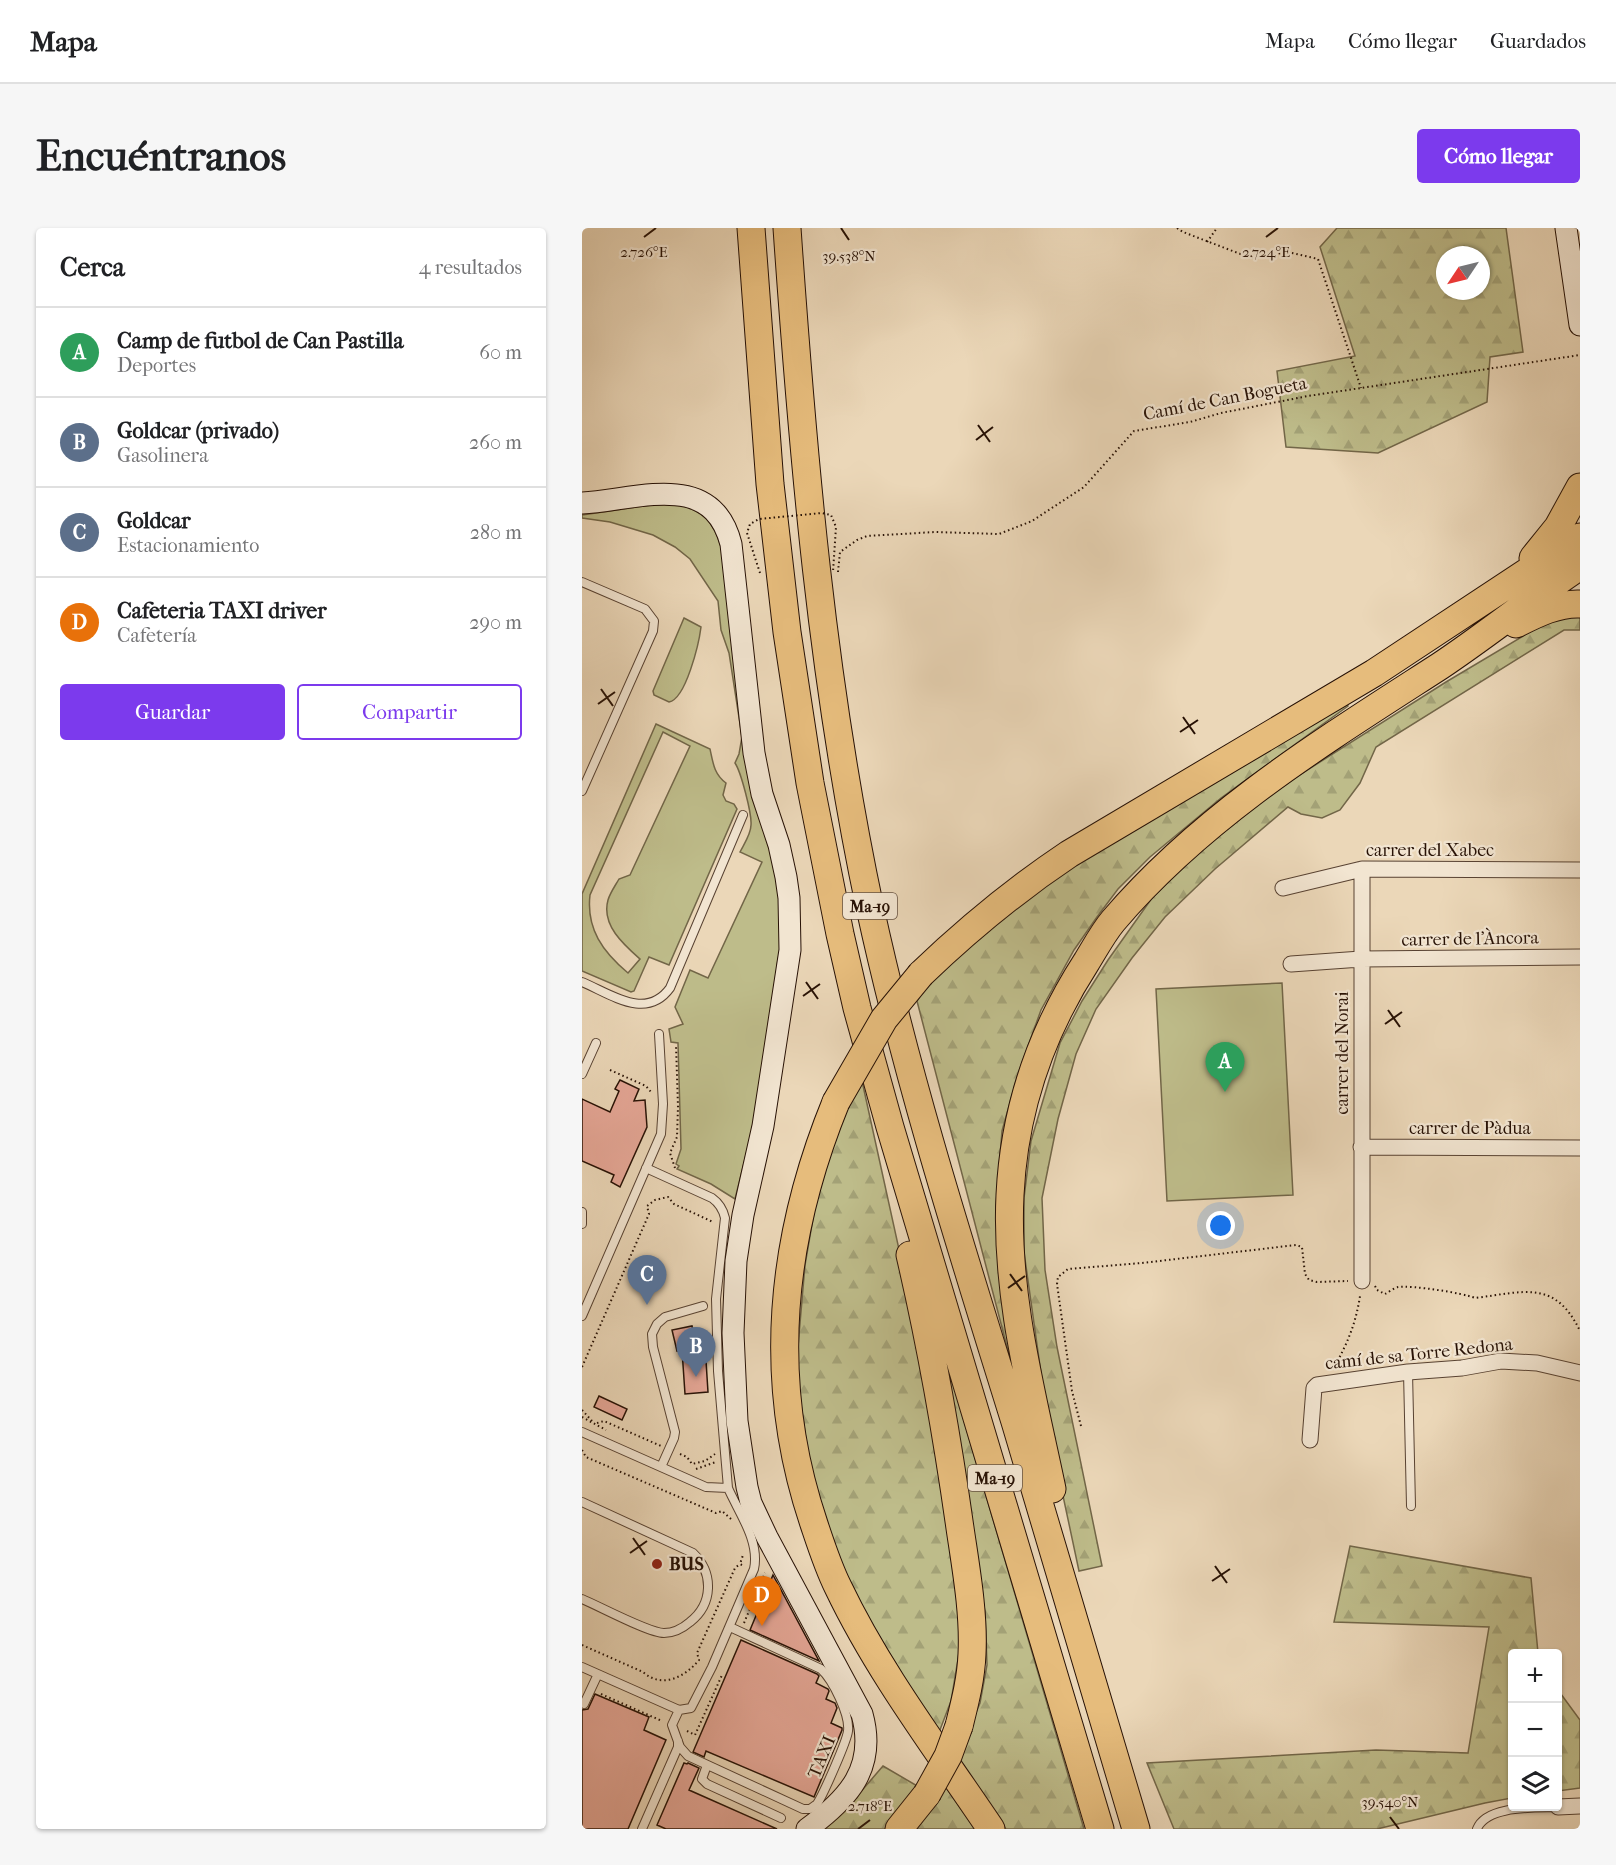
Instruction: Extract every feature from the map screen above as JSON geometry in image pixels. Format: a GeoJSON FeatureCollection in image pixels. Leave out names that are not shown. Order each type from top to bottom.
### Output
{"type":"FeatureCollection","features":[{"type":"Feature","properties":{"kind":"highway","name":"Ma-19"},"geometry":{"type":"LineString","coordinates":[[751,228],[772,504],[786,632],[822,848],[840,934],[857,1008],[890,1126],[1100,1829]]}},
{"type":"Feature","properties":{"kind":"highway","name":"Ma-19"},"geometry":{"type":"LineString","coordinates":[[786,228],[803,452],[817,590],[838,741],[882,959],[911,1072],[1136,1829]]}},
{"type":"Feature","properties":{"kind":"highway"},"geometry":{"type":"LineString","coordinates":[[1472,609],[1536,556],[1568,512],[1580,487]]}},
{"type":"Feature","properties":{"kind":"highway"},"geometry":{"type":"LineString","coordinates":[[992,1829],[899,1692],[852,1616],[825,1557],[795,1458],[785,1384],[784,1349],[790,1263],[808,1176],[836,1102],[884,1019],[921,974],[990,911],[1029,881],[1069,854],[1374,673],[1580,537]]}},
{"type":"Feature","properties":{"kind":"highway"},"geometry":{"type":"LineString","coordinates":[[1059,1564],[1062,1542],[1019,1322],[1010,1253],[1010,1195],[1016,1137],[1025,1097],[1038,1054],[1075,980],[1111,924],[1159,872],[1201,833],[1286,768],[1462,651],[1557,580],[1580,566]]}},
{"type":"Feature","properties":{"kind":"highway"},"geometry":{"type":"LineString","coordinates":[[1462,651],[1540,612],[1565,605],[1580,604]]}},
{"type":"Feature","properties":{"kind":"highway"},"geometry":{"type":"LineString","coordinates":[[890,1126],[893,1184],[929,1339],[957,1506],[971,1619],[971,1665],[959,1726],[948,1756],[927,1794],[899,1829]]}},
{"type":"Feature","properties":{"kind":"street"},"geometry":{"type":"LineString","coordinates":[[1566,228],[1580,325]]}},
{"type":"Feature","properties":{"kind":"street"},"geometry":{"type":"LineString","coordinates":[[582,503],[668,493],[686,495],[712,510],[722,522],[730,544],[754,753],[762,794],[779,845],[786,877],[790,940],[789,968],[771,1078],[736,1261],[733,1333],[738,1430],[751,1503],[858,1706],[866,1726],[867,1738],[864,1762],[854,1784],[831,1810],[807,1829]]}},
{"type":"Feature","properties":{"kind":"street"},"geometry":{"type":"LineString","coordinates":[[1361,959],[1362,868]]}},
{"type":"Feature","properties":{"kind":"street","name":"carrer del Xabec"},"geometry":{"type":"LineString","coordinates":[[1283,888],[1362,868],[1580,870]]}},
{"type":"Feature","properties":{"kind":"street","name":"carrer de l'Àncora"},"geometry":{"type":"LineString","coordinates":[[1291,964],[1361,959],[1580,957]]}},
{"type":"Feature","properties":{"kind":"street","name":"carrer del Norai"},"geometry":{"type":"LineString","coordinates":[[1361,959],[1362,1281]]}},
{"type":"Feature","properties":{"kind":"street","name":"carrer de Pàdua"},"geometry":{"type":"LineString","coordinates":[[1361,1148],[1580,1148]]}},
{"type":"Feature","properties":{"kind":"street","name":"camí de sa Torre Redona"},"geometry":{"type":"LineString","coordinates":[[1310,1440],[1314,1388],[1317,1385],[1502,1361],[1537,1363],[1580,1373]]}},
{"type":"Feature","properties":{"kind":"street"},"geometry":{"type":"LineString","coordinates":[[1562,1807],[1580,1806]]}},
{"type":"Feature","properties":{"kind":"lane"},"geometry":{"type":"LineString","coordinates":[[582,582],[645,609],[654,621],[652,631],[582,791]]}},
{"type":"Feature","properties":{"kind":"lane"},"geometry":{"type":"LineString","coordinates":[[582,982],[636,1004],[651,1004],[663,996],[670,988],[743,815]]}},
{"type":"Feature","properties":{"kind":"lane"},"geometry":{"type":"LineString","coordinates":[[582,1316],[661,1134],[663,1120],[659,1034]]}},
{"type":"Feature","properties":{"kind":"lane"},"geometry":{"type":"LineString","coordinates":[[582,1074],[596,1043]]}},
{"type":"Feature","properties":{"kind":"lane"},"geometry":{"type":"LineString","coordinates":[[582,1667],[679,1710],[687,1710],[694,1705],[730,1627],[754,1569],[756,1556],[755,1547],[728,1488],[724,1456],[716,1299],[724,1212],[712,1198],[646,1168]]}},
{"type":"Feature","properties":{"kind":"lane"},"geometry":{"type":"LineString","coordinates":[[582,1212],[582,1224]]}},
{"type":"Feature","properties":{"kind":"lane"},"geometry":{"type":"LineString","coordinates":[[661,1467],[675,1432],[652,1347],[653,1330],[665,1317],[703,1306]]}},
{"type":"Feature","properties":{"kind":"lane"},"geometry":{"type":"LineString","coordinates":[[1408,1372],[1411,1506]]}},
{"type":"Feature","properties":{"kind":"lane"},"geometry":{"type":"LineString","coordinates":[[582,1432],[706,1487],[728,1488]]}},
{"type":"Feature","properties":{"kind":"lane"},"geometry":{"type":"LineString","coordinates":[[582,1502],[693,1553],[702,1563],[708,1585],[707,1600],[700,1614],[684,1626],[669,1632],[654,1631],[582,1599]]}},
{"type":"Feature","properties":{"kind":"lane","name":"TAXI"},"geometry":{"type":"LineString","coordinates":[[678,1742],[688,1756],[803,1809],[810,1809],[819,1800],[849,1731],[841,1701],[824,1672],[816,1666],[730,1627]]}},
{"type":"Feature","properties":{"kind":"lane"},"geometry":{"type":"LineString","coordinates":[[584,1704],[598,1674]]}},
{"type":"Feature","properties":{"kind":"lane"},"geometry":{"type":"LineString","coordinates":[[642,1829],[678,1747],[672,1725],[679,1710]]}},
{"type":"Feature","properties":{"kind":"lane"},"geometry":{"type":"LineString","coordinates":[[706,1765],[702,1779],[707,1784],[780,1818]]}},
{"type":"Feature","properties":{"kind":"lane"},"geometry":{"type":"LineString","coordinates":[[1477,1829],[1480,1822],[1488,1815],[1508,1811]]}},
{"type":"Feature","properties":{"kind":"path"},"geometry":{"type":"LineString","coordinates":[[1177,228],[1251,258],[1288,252],[1318,259],[1361,388]]}},
{"type":"Feature","properties":{"kind":"path"},"geometry":{"type":"LineString","coordinates":[[1207,242],[1217,228]]}},
{"type":"Feature","properties":{"kind":"path","name":"Camí de Can Bogueta"},"geometry":{"type":"LineString","coordinates":[[760,573],[747,533],[750,524],[759,519],[822,513],[831,515],[836,523],[832,575],[838,576],[840,552],[867,536],[936,532],[999,534],[1032,521],[1084,487],[1134,430],[1190,422],[1232,411],[1361,388],[1580,355]]}},
{"type":"Feature","properties":{"kind":"path"},"geometry":{"type":"LineString","coordinates":[[676,1045],[677,1137],[670,1153],[671,1162],[679,1172]]}},
{"type":"Feature","properties":{"kind":"path"},"geometry":{"type":"LineString","coordinates":[[610,1070],[649,1087],[651,1100]]}},
{"type":"Feature","properties":{"kind":"path"},"geometry":{"type":"LineString","coordinates":[[582,1367],[649,1214],[647,1206],[655,1200],[668,1197],[674,1204],[709,1219],[716,1226]]}},
{"type":"Feature","properties":{"kind":"path"},"geometry":{"type":"LineString","coordinates":[[1081,1426],[1072,1391],[1057,1284],[1058,1277],[1068,1269],[1296,1245],[1302,1247],[1305,1274],[1309,1280],[1317,1282],[1362,1281],[1371,1278],[1377,1290],[1385,1294],[1398,1287],[1468,1294],[1475,1298],[1542,1292],[1558,1299],[1572,1314],[1580,1331]]}},
{"type":"Feature","properties":{"kind":"path"},"geometry":{"type":"LineString","coordinates":[[1326,1383],[1355,1324],[1362,1281]]}},
{"type":"Feature","properties":{"kind":"path"},"geometry":{"type":"LineString","coordinates":[[582,1410],[595,1423]]}},
{"type":"Feature","properties":{"kind":"path"},"geometry":{"type":"LineString","coordinates":[[582,1418],[610,1432]]}},
{"type":"Feature","properties":{"kind":"path"},"geometry":{"type":"LineString","coordinates":[[595,1423],[604,1421],[687,1457],[692,1464],[711,1458],[717,1449]]}},
{"type":"Feature","properties":{"kind":"path"},"geometry":{"type":"LineString","coordinates":[[582,1450],[586,1457],[716,1513],[722,1511],[732,1521]]}},
{"type":"Feature","properties":{"kind":"path"},"geometry":{"type":"LineString","coordinates":[[665,1458],[681,1466],[698,1470],[724,1456]]}},
{"type":"Feature","properties":{"kind":"path"},"geometry":{"type":"LineString","coordinates":[[740,1632],[765,1573],[740,1564],[743,1546]]}},
{"type":"Feature","properties":{"kind":"path"},"geometry":{"type":"LineString","coordinates":[[591,1689],[695,1735],[723,1672]]}},
{"type":"Feature","properties":{"kind":"green space"},"geometry":{"type":"Polygon","coordinates":[[[1337,228],[1506,228],[1523,352],[1490,357],[1487,402],[1378,453],[1286,447],[1277,371],[1355,356],[1320,247],[1337,228]]]}},
{"type":"Feature","properties":{"kind":"green space"},"geometry":{"type":"Polygon","coordinates":[[[672,502],[701,514],[707,520],[717,534],[724,556],[779,880],[782,945],[778,959],[763,1087],[735,1199],[711,1184],[677,1169],[679,1166],[676,1164],[681,1149],[678,1043],[671,1042],[669,1029],[683,1024],[675,1007],[690,970],[708,978],[762,862],[740,852],[750,832],[751,820],[743,784],[735,763],[742,737],[729,653],[721,630],[718,601],[690,559],[675,547],[653,535],[610,522],[582,518],[582,515],[672,502]]]}},
{"type":"Feature","properties":{"kind":"green space"},"geometry":{"type":"Polygon","coordinates":[[[1580,616],[1580,630],[1564,630],[1376,747],[1360,783],[1340,810],[1322,818],[1301,814],[1288,807],[1215,869],[1165,917],[1132,958],[1096,1009],[1076,1054],[1058,1119],[1042,1198],[1045,1270],[1057,1347],[1102,1566],[1079,1571],[1049,1430],[1024,1252],[1024,1198],[1031,1141],[1060,1043],[1082,1001],[1152,898],[1199,852],[1279,788],[1446,682],[1555,617],[1580,616]]]}},
{"type":"Feature","properties":{"kind":"green space"},"geometry":{"type":"Polygon","coordinates":[[[684,618],[701,627],[700,635],[686,681],[675,699],[669,702],[654,695],[653,691],[684,618]]]}},
{"type":"Feature","properties":{"kind":"green space"},"geometry":{"type":"Polygon","coordinates":[[[1345,699],[1348,706],[1221,798],[1150,857],[1118,889],[1074,950],[1041,1010],[1018,1074],[1002,1131],[996,1206],[1012,1366],[917,1001],[929,981],[1029,893],[1345,699]]]}},
{"type":"Feature","properties":{"kind":"green space"},"geometry":{"type":"Polygon","coordinates":[[[656,724],[710,749],[716,772],[726,783],[723,795],[726,801],[734,804],[737,809],[669,965],[649,957],[634,991],[631,992],[582,971],[582,894],[656,724]],[[663,732],[590,895],[591,919],[598,939],[611,957],[628,973],[640,959],[615,934],[608,918],[608,900],[619,879],[630,875],[690,746],[663,732]]]}},
{"type":"Feature","properties":{"kind":"green space"},"geometry":{"type":"Polygon","coordinates":[[[1282,983],[1293,1195],[1167,1201],[1156,989],[1282,983]]]}},
{"type":"Feature","properties":{"kind":"green space"},"geometry":{"type":"Polygon","coordinates":[[[862,1081],[931,1395],[959,1610],[959,1653],[951,1701],[938,1735],[848,1584],[829,1538],[810,1467],[796,1370],[805,1265],[816,1201],[834,1133],[862,1081]]]}},
{"type":"Feature","properties":{"kind":"green space"},"geometry":{"type":"Polygon","coordinates":[[[935,1322],[1084,1829],[1006,1829],[957,1758],[980,1703],[987,1665],[985,1612],[935,1322]]]}},
{"type":"Feature","properties":{"kind":"green space"},"geometry":{"type":"Polygon","coordinates":[[[1350,1546],[1531,1578],[1538,1649],[1508,1649],[1508,1799],[1377,1829],[1174,1829],[1147,1763],[1376,1750],[1468,1753],[1489,1627],[1334,1622],[1350,1546]]]}},
{"type":"Feature","properties":{"kind":"green space"},"geometry":{"type":"Polygon","coordinates":[[[1562,1695],[1580,1720],[1580,1788],[1562,1790],[1562,1695]]]}},
{"type":"Feature","properties":{"kind":"green space"},"geometry":{"type":"Polygon","coordinates":[[[883,1766],[919,1787],[885,1829],[822,1829],[845,1810],[883,1766]]]}},
{"type":"Feature","properties":{"kind":"green space"},"geometry":{"type":"Polygon","coordinates":[[[945,1786],[975,1829],[913,1829],[945,1786]]]}},
{"type":"Feature","properties":{"kind":"building"},"geometry":{"type":"Polygon","coordinates":[[[620,1080],[639,1089],[634,1101],[645,1100],[647,1127],[620,1187],[611,1182],[614,1175],[582,1161],[582,1099],[610,1112],[619,1091],[615,1089],[620,1080]]]}},
{"type":"Feature","properties":{"kind":"building"},"geometry":{"type":"Polygon","coordinates":[[[692,1326],[700,1362],[706,1361],[708,1392],[685,1394],[682,1350],[677,1351],[672,1330],[692,1326]]]}},
{"type":"Feature","properties":{"kind":"building"},"geometry":{"type":"Polygon","coordinates":[[[599,1396],[627,1409],[622,1420],[594,1407],[599,1396]]]}},
{"type":"Feature","properties":{"kind":"building"},"geometry":{"type":"Polygon","coordinates":[[[773,1575],[819,1661],[750,1630],[773,1575]]]}},
{"type":"Feature","properties":{"kind":"building"},"geometry":{"type":"Polygon","coordinates":[[[741,1640],[817,1674],[819,1676],[816,1683],[828,1689],[826,1699],[835,1703],[837,1708],[831,1723],[842,1730],[814,1797],[706,1751],[704,1757],[693,1752],[741,1640]]]}},
{"type":"Feature","properties":{"kind":"building"},"geometry":{"type":"Polygon","coordinates":[[[595,1694],[649,1717],[644,1730],[666,1740],[628,1829],[582,1829],[582,1710],[588,1709],[595,1694]]]}},
{"type":"Feature","properties":{"kind":"building"},"geometry":{"type":"Polygon","coordinates":[[[684,1763],[699,1768],[689,1790],[777,1829],[666,1829],[657,1825],[684,1763]]]}},
{"type":"Feature","properties":{"kind":"place","name":"Camp de futbol de Can Pastilla"},"geometry":{"type":"Point","coordinates":[1225,1092]}},
{"type":"Feature","properties":{"kind":"place","name":"Goldcar"},"geometry":{"type":"Point","coordinates":[647,1305]}},
{"type":"Feature","properties":{"kind":"place","name":"Goldcar (privado)"},"geometry":{"type":"Point","coordinates":[696,1377]}},
{"type":"Feature","properties":{"kind":"place","name":"BUS"},"geometry":{"type":"Point","coordinates":[657,1564]}},
{"type":"Feature","properties":{"kind":"place","name":"Cafeteria TAXI driver"},"geometry":{"type":"Point","coordinates":[762,1626]}}]}
